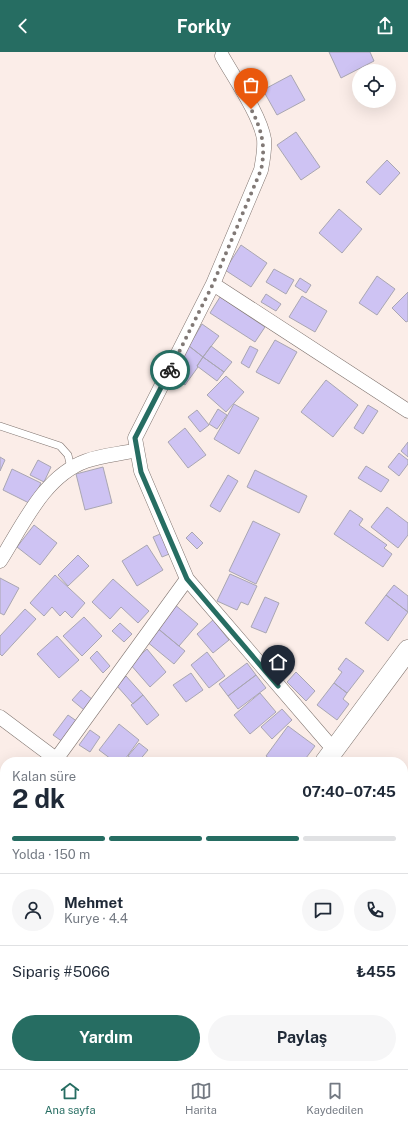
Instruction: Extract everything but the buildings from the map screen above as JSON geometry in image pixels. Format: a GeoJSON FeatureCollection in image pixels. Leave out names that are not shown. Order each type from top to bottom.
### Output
{"type":"FeatureCollection","features":[{"type":"Feature","properties":{"kind":"street"},"geometry":{"type":"LineString","coordinates":[[224,54],[258,122],[264,138],[264,155],[261,170],[213,284],[135,438],[141,472],[187,579],[330,756],[402,668],[408,650]]}},
{"type":"Feature","properties":{"kind":"street"},"geometry":{"type":"LineString","coordinates":[[213,284],[408,410]]}},
{"type":"Feature","properties":{"kind":"street"},"geometry":{"type":"LineString","coordinates":[[0,561],[41,497],[56,479],[71,468],[87,461],[137,450]]}},
{"type":"Feature","properties":{"kind":"street"},"geometry":{"type":"LineString","coordinates":[[60,757],[187,579]]}},
{"type":"Feature","properties":{"kind":"street"},"geometry":{"type":"LineString","coordinates":[[0,717],[54,757]]}},
{"type":"Feature","properties":{"kind":"lane"},"geometry":{"type":"LineString","coordinates":[[0,426],[60,446],[68,455],[71,468]]}},
{"type":"Feature","properties":{"kind":"way so far"},"geometry":{"type":"LineString","coordinates":[[170,370],[213,284],[261,170],[264,155],[264,138],[251,109]]}},
{"type":"Feature","properties":{"kind":"route"},"geometry":{"type":"LineString","coordinates":[[170,370],[135,438],[141,472],[187,579],[278,686]]}}]}
